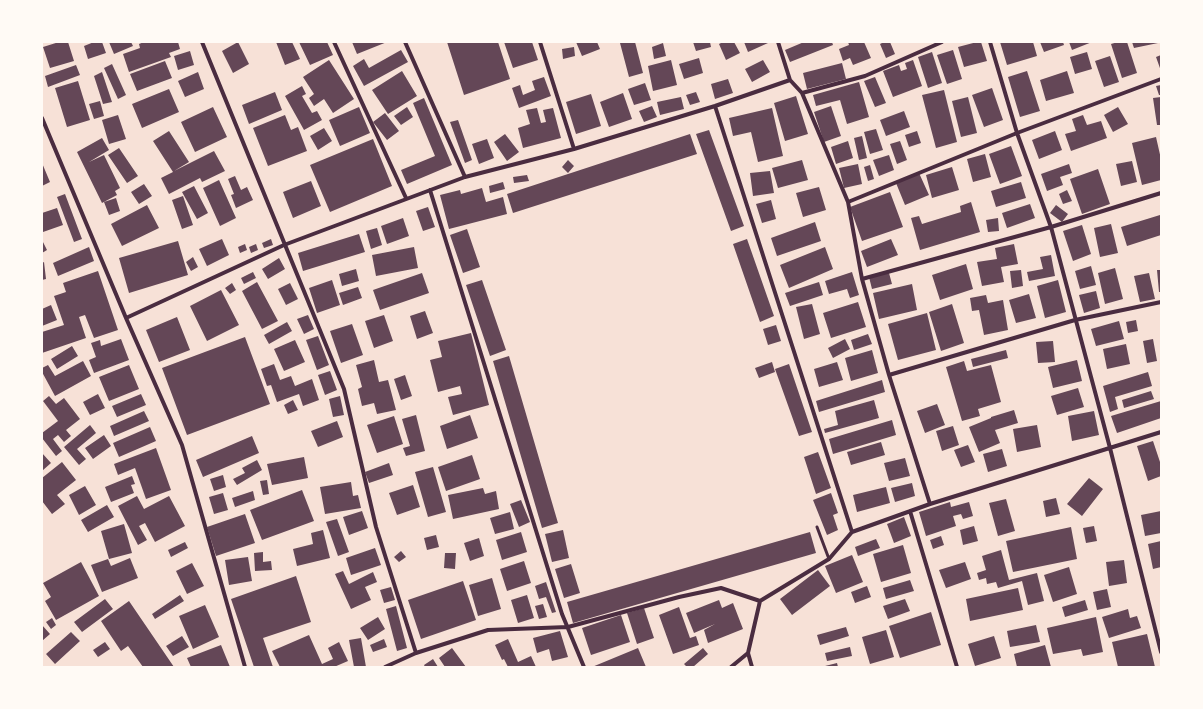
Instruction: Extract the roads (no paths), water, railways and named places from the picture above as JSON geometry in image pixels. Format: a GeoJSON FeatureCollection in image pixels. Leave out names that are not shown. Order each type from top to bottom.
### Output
{"type":"FeatureCollection","features":[{"type":"Feature","properties":{"kind":"street"},"geometry":{"type":"LineString","coordinates":[[202,42],[344,389],[376,527],[416,653]]}},
{"type":"Feature","properties":{"kind":"street"},"geometry":{"type":"LineString","coordinates":[[334,42],[406,198]]}},
{"type":"Feature","properties":{"kind":"street"},"geometry":{"type":"LineString","coordinates":[[405,42],[465,177]]}},
{"type":"Feature","properties":{"kind":"street"},"geometry":{"type":"LineString","coordinates":[[540,42],[574,149]]}},
{"type":"Feature","properties":{"kind":"street"},"geometry":{"type":"LineString","coordinates":[[778,42],[790,80],[802,93],[848,202],[862,279],[889,375],[930,504]]}},
{"type":"Feature","properties":{"kind":"street"},"geometry":{"type":"LineString","coordinates":[[802,93],[865,76],[942,42]]}},
{"type":"Feature","properties":{"kind":"street"},"geometry":{"type":"LineString","coordinates":[[990,42],[1017,133],[1051,227],[1110,448],[1161,652]]}},
{"type":"Feature","properties":{"kind":"street"},"geometry":{"type":"LineString","coordinates":[[848,202],[1017,133],[1161,79]]}},
{"type":"Feature","properties":{"kind":"street"},"geometry":{"type":"LineString","coordinates":[[126,318],[284,245],[406,198],[465,177],[574,149],[715,106],[790,80]]}},
{"type":"Feature","properties":{"kind":"street"},"geometry":{"type":"LineString","coordinates":[[715,106],[852,532]]}},
{"type":"Feature","properties":{"kind":"street"},"geometry":{"type":"LineString","coordinates":[[42,118],[126,318],[182,445],[245,667]]}},
{"type":"Feature","properties":{"kind":"street"},"geometry":{"type":"LineString","coordinates":[[430,190],[568,627],[584,667]]}},
{"type":"Feature","properties":{"kind":"street"},"geometry":{"type":"LineString","coordinates":[[862,279],[1051,227],[1161,193]]}},
{"type":"Feature","properties":{"kind":"street"},"geometry":{"type":"LineString","coordinates":[[889,375],[1075,320],[1161,302]]}},
{"type":"Feature","properties":{"kind":"street"},"geometry":{"type":"LineString","coordinates":[[752,667],[748,653],[760,601],[829,559],[852,532],[930,504],[1161,432]]}},
{"type":"Feature","properties":{"kind":"street"},"geometry":{"type":"LineString","coordinates":[[910,511],[957,667]]}},
{"type":"Feature","properties":{"kind":"street"},"geometry":{"type":"LineString","coordinates":[[385,667],[416,653],[488,630],[568,627],[679,597],[721,588],[760,601]]}},
{"type":"Feature","properties":{"kind":"street"},"geometry":{"type":"LineString","coordinates":[[732,667],[748,653]]}},
{"type":"Feature","properties":{"kind":"lane"},"geometry":{"type":"LineString","coordinates":[[817,527],[829,559]]}}]}
